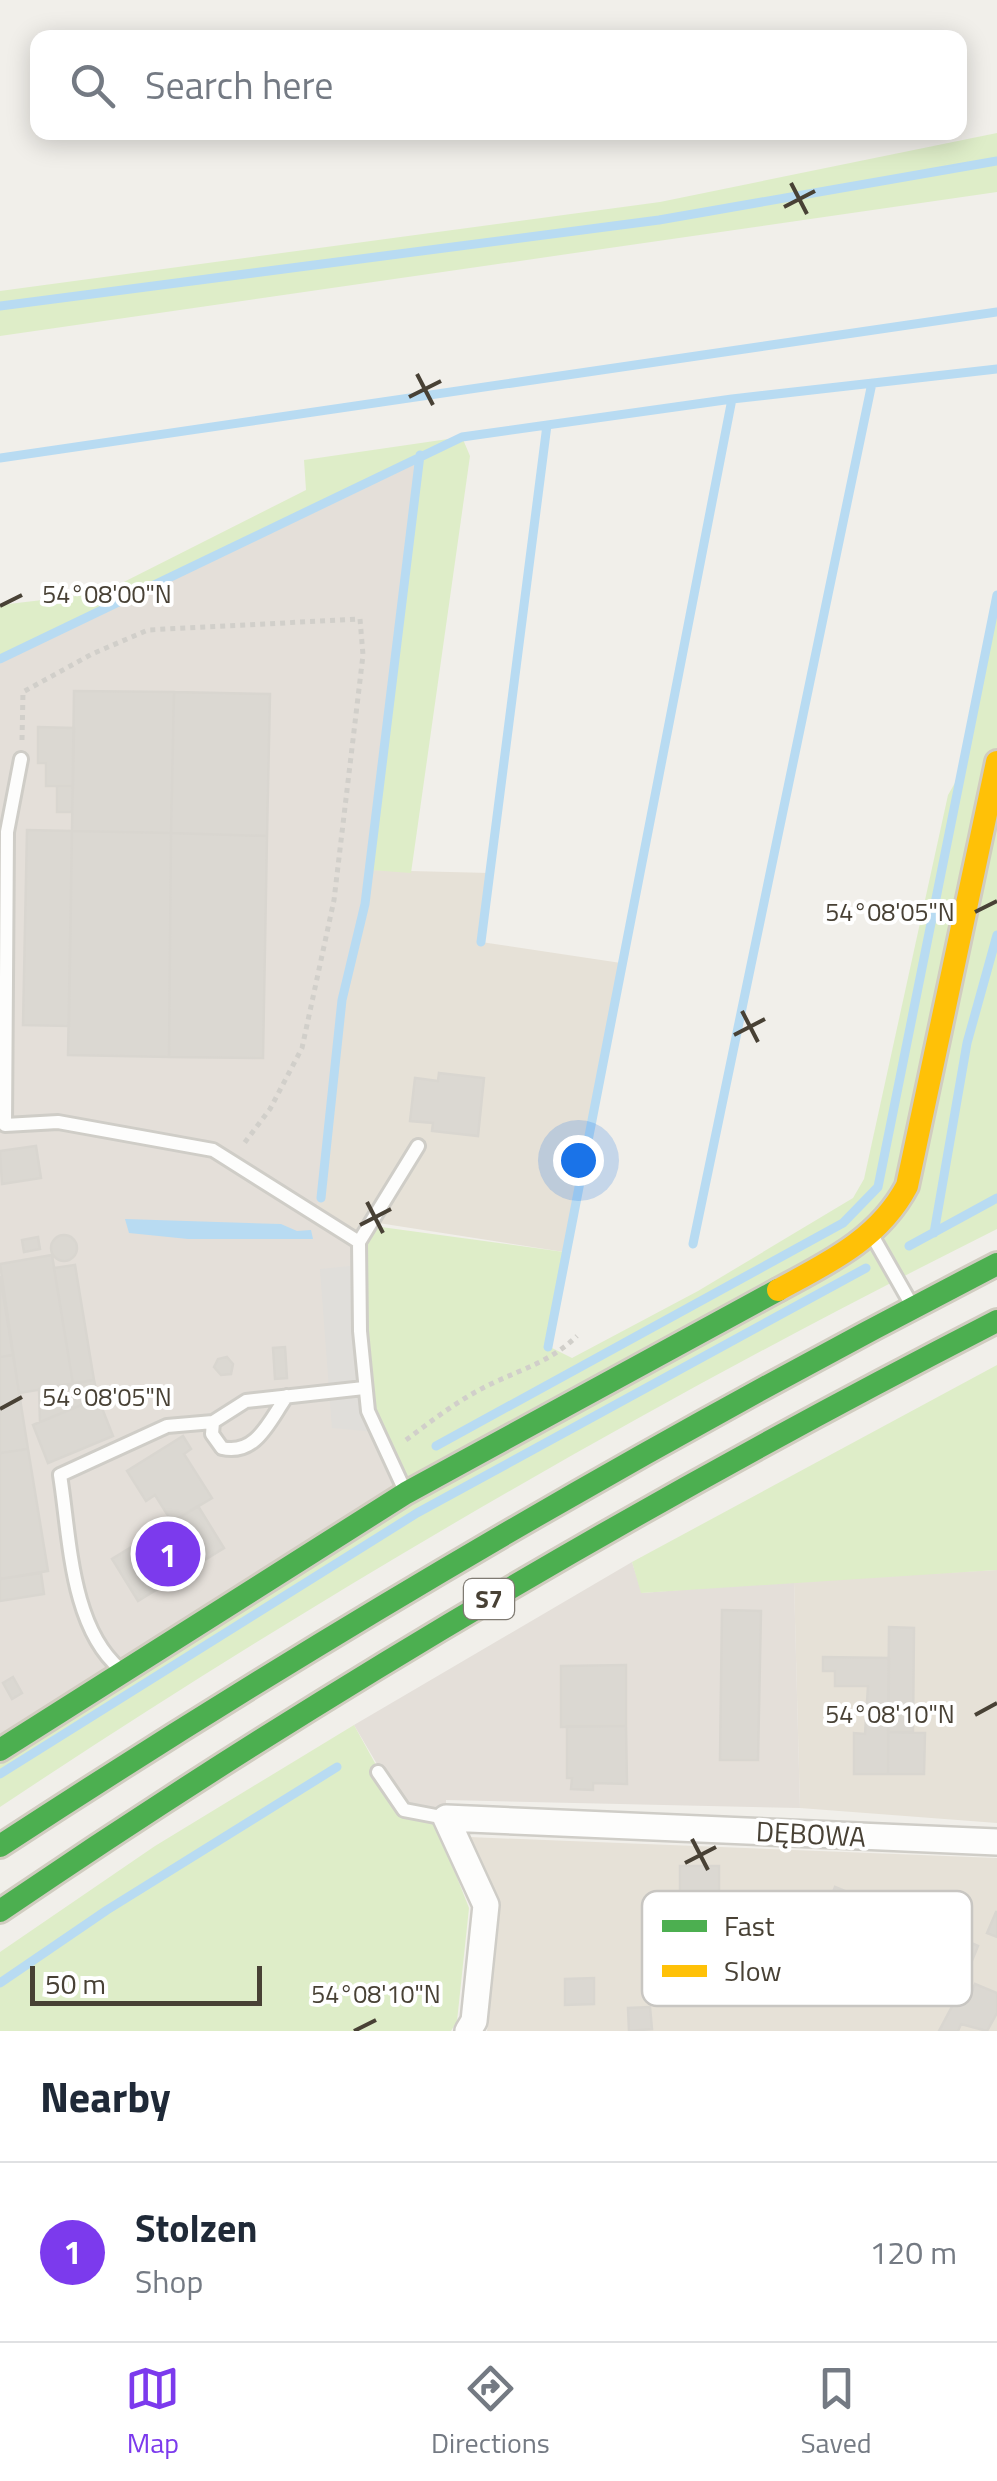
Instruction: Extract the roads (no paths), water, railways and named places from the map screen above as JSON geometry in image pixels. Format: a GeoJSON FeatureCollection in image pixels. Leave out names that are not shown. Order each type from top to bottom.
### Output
{"type":"FeatureCollection","features":[{"type":"Feature","properties":{"kind":"main road"},"geometry":{"type":"LineString","coordinates":[[0,1750],[406,1493],[872,1235],[894,1213],[913,1170],[997,762]]}},
{"type":"Feature","properties":{"kind":"main road","name":"S7"},"geometry":{"type":"LineString","coordinates":[[0,1846],[156,1743],[503,1530],[997,1264]]}},
{"type":"Feature","properties":{"kind":"main road","name":"S7"},"geometry":{"type":"LineString","coordinates":[[0,1911],[201,1777],[529,1575],[735,1459],[997,1321]]}},
{"type":"Feature","properties":{"kind":"street","name":"DĘBOWA"},"geometry":{"type":"LineString","coordinates":[[446,1818],[997,1842]]}},
{"type":"Feature","properties":{"kind":"street"},"geometry":{"type":"LineString","coordinates":[[446,1818],[486,1905],[474,2021],[468,2031]]}},
{"type":"Feature","properties":{"kind":"lane"},"geometry":{"type":"LineString","coordinates":[[22,760],[7,832],[5,1125],[58,1122],[214,1150],[360,1242]]}},
{"type":"Feature","properties":{"kind":"lane"},"geometry":{"type":"LineString","coordinates":[[406,1493],[368,1411],[360,1242],[418,1146]]}},
{"type":"Feature","properties":{"kind":"lane"},"geometry":{"type":"LineString","coordinates":[[872,1235],[912,1307]]}},
{"type":"Feature","properties":{"kind":"lane"},"geometry":{"type":"LineString","coordinates":[[122,1671],[103,1655],[94,1638],[76,1578],[60,1476],[168,1426],[213,1422],[246,1401],[364,1388]]}},
{"type":"Feature","properties":{"kind":"lane"},"geometry":{"type":"LineString","coordinates":[[213,1422],[215,1442],[230,1450],[242,1448],[263,1433],[287,1396]]}},
{"type":"Feature","properties":{"kind":"lane"},"geometry":{"type":"LineString","coordinates":[[378,1772],[404,1810],[446,1818]]}},
{"type":"Feature","properties":{"kind":"water"},"geometry":{"type":"Polygon","coordinates":[[[125,1219],[281,1224],[297,1231],[311,1230],[313,1239],[188,1239],[129,1233],[125,1219]]]}},
{"type":"Feature","properties":{"kind":"waterway"},"geometry":{"type":"LineString","coordinates":[[0,306],[659,220],[997,161]]}},
{"type":"Feature","properties":{"kind":"waterway"},"geometry":{"type":"LineString","coordinates":[[0,458],[997,312]]}},
{"type":"Feature","properties":{"kind":"waterway"},"geometry":{"type":"LineString","coordinates":[[0,659],[462,437],[732,399],[997,369]]}},
{"type":"Feature","properties":{"kind":"waterway"},"geometry":{"type":"LineString","coordinates":[[693,1244],[872,383]]}},
{"type":"Feature","properties":{"kind":"waterway"},"geometry":{"type":"LineString","coordinates":[[548,1347],[732,399]]}},
{"type":"Feature","properties":{"kind":"waterway"},"geometry":{"type":"LineString","coordinates":[[481,942],[547,425]]}},
{"type":"Feature","properties":{"kind":"waterway"},"geometry":{"type":"LineString","coordinates":[[321,1198],[342,1000],[365,904],[420,455]]}},
{"type":"Feature","properties":{"kind":"waterway"},"geometry":{"type":"LineString","coordinates":[[436,1446],[843,1223],[878,1187],[997,595]]}},
{"type":"Feature","properties":{"kind":"waterway"},"geometry":{"type":"LineString","coordinates":[[934,1233],[967,1043],[997,935]]}},
{"type":"Feature","properties":{"kind":"waterway"},"geometry":{"type":"LineString","coordinates":[[909,1246],[997,1198]]}},
{"type":"Feature","properties":{"kind":"waterway"},"geometry":{"type":"LineString","coordinates":[[0,1774],[417,1513],[866,1268]]}},
{"type":"Feature","properties":{"kind":"waterway"},"geometry":{"type":"LineString","coordinates":[[0,1983],[107,1910],[337,1767]]}},
{"type":"Feature","properties":{"kind":"place","name":"Stolzen"},"geometry":{"type":"Point","coordinates":[168,1554]}}]}
